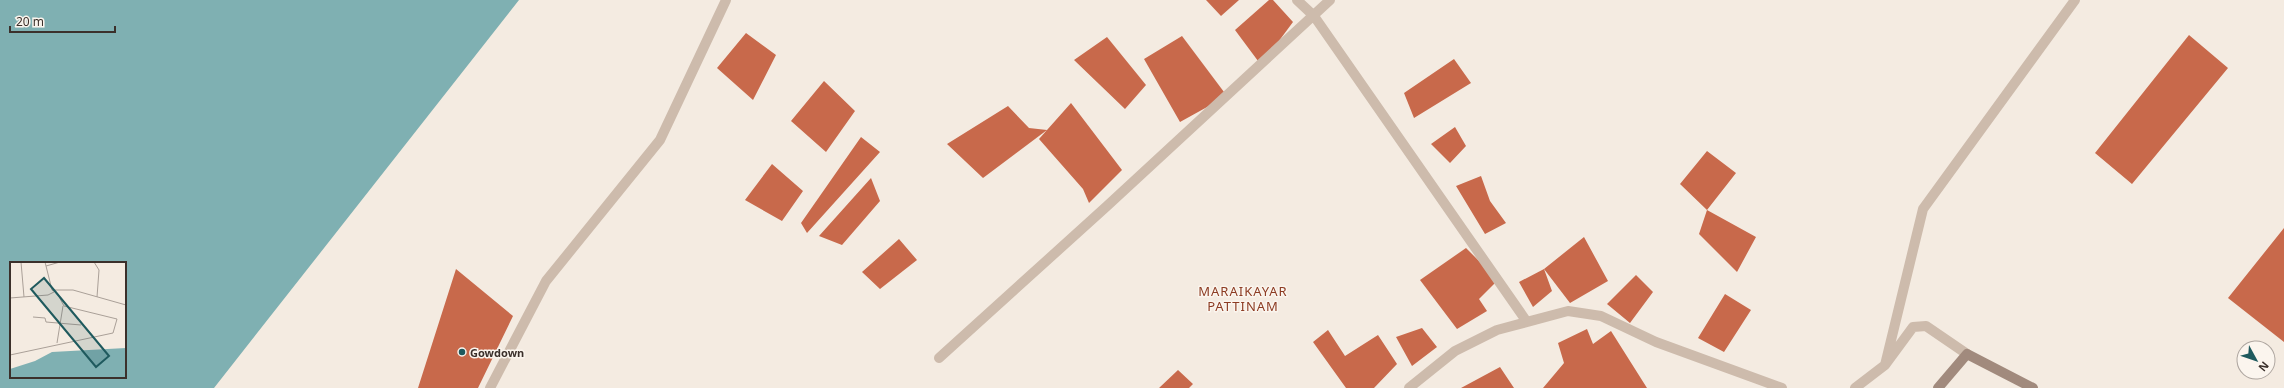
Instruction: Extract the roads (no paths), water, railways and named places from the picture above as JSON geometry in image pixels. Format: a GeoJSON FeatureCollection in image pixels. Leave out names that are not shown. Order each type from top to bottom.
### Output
{"type":"FeatureCollection","features":[{"type":"Feature","properties":{"kind":"street"},"geometry":{"type":"LineString","coordinates":[[490,388],[546,281],[660,140],[726,0]]}},
{"type":"Feature","properties":{"kind":"street"},"geometry":{"type":"LineString","coordinates":[[1297,0],[1314,16],[1527,322]]}},
{"type":"Feature","properties":{"kind":"street"},"geometry":{"type":"LineString","coordinates":[[940,358],[1330,0]]}},
{"type":"Feature","properties":{"kind":"street"},"geometry":{"type":"LineString","coordinates":[[1885,365],[1923,209],[2075,0]]}},
{"type":"Feature","properties":{"kind":"street"},"geometry":{"type":"LineString","coordinates":[[1408,388],[1455,351],[1497,330],[1568,311],[1601,316],[1656,342],[1782,388]]}},
{"type":"Feature","properties":{"kind":"street"},"geometry":{"type":"LineString","coordinates":[[1855,388],[1885,365],[1912,327],[1926,326],[1967,354],[2033,388]]}},
{"type":"Feature","properties":{"kind":"street"},"geometry":{"type":"LineString","coordinates":[[1938,388],[1967,354]]}},
{"type":"Feature","properties":{"kind":"water"},"geometry":{"type":"Polygon","coordinates":[[[0,0],[519,0],[214,388],[0,388],[0,0]]]}},
{"type":"Feature","properties":{"kind":"place","name":"Gowdown"},"geometry":{"type":"Point","coordinates":[462,352]}},
{"type":"Feature","properties":{"kind":"district","name":"MARAIKAYAR PATTINAM"},"geometry":{"type":"Point","coordinates":[1243,298]}}]}
